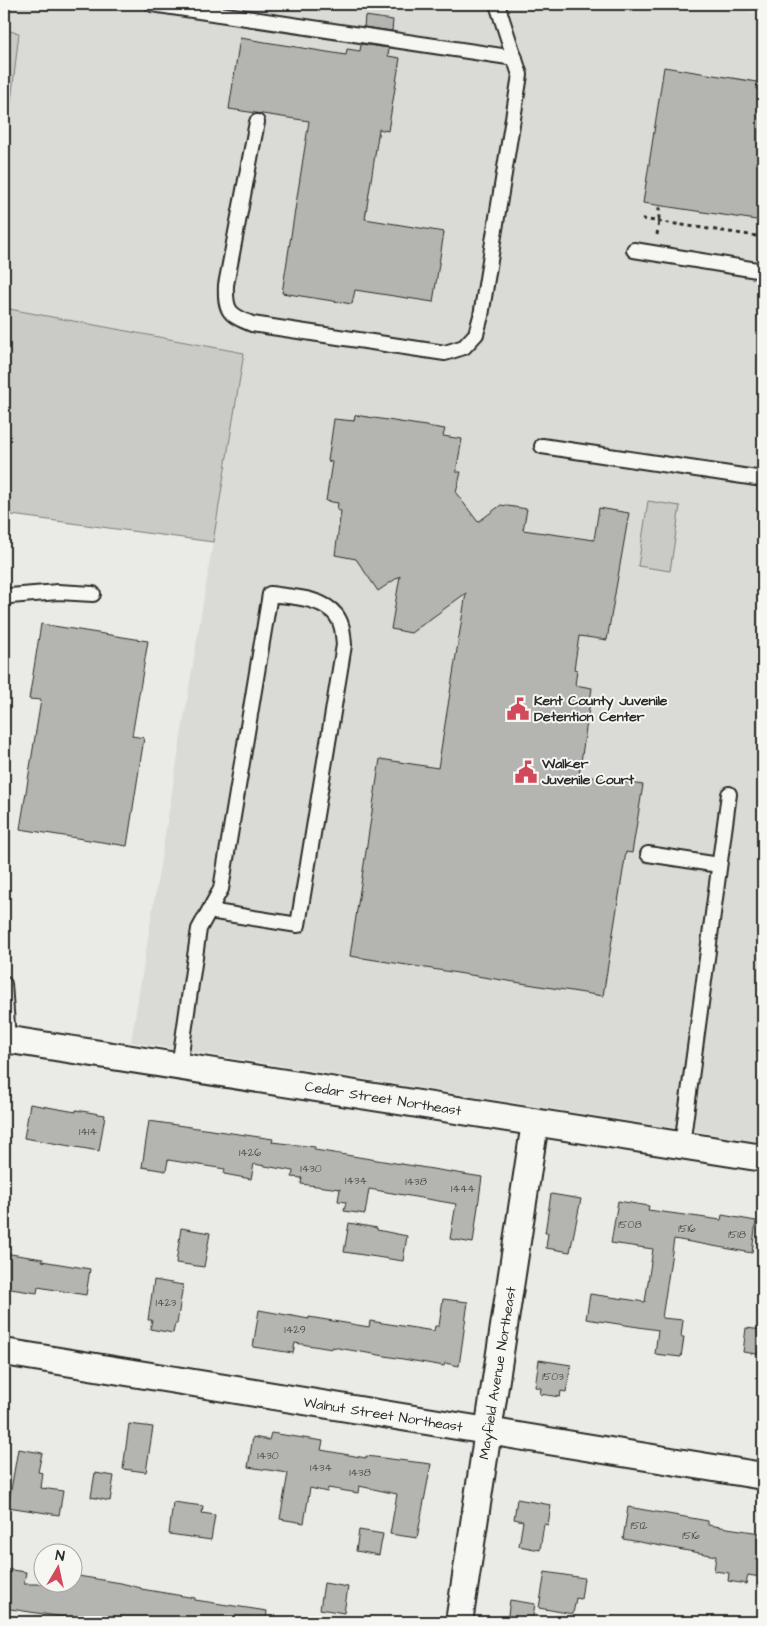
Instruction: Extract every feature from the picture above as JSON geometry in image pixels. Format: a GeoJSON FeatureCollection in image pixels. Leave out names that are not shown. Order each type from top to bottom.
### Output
{"type":"FeatureCollection","features":[{"type":"Feature","properties":{"kind":"street","name":"Cedar Street Northeast"},"geometry":{"type":"LineString","coordinates":[[6,1039],[763,1158]]}},
{"type":"Feature","properties":{"kind":"street","name":"Mayfield Avenue Northeast"},"geometry":{"type":"LineString","coordinates":[[460,1622],[535,1123]]}},
{"type":"Feature","properties":{"kind":"street","name":"Walnut Street Northeast"},"geometry":{"type":"LineString","coordinates":[[4,1352],[763,1476]]}},
{"type":"Feature","properties":{"kind":"lane"},"geometry":{"type":"LineString","coordinates":[[152,4],[515,58]]}},
{"type":"Feature","properties":{"kind":"lane"},"geometry":{"type":"LineString","coordinates":[[257,122],[226,285],[226,302],[234,318],[252,324],[445,352],[464,347],[476,334],[482,316],[520,75],[497,4]]}},
{"type":"Feature","properties":{"kind":"lane"},"geometry":{"type":"LineString","coordinates":[[634,250],[763,271]]}},
{"type":"Feature","properties":{"kind":"lane"},"geometry":{"type":"LineString","coordinates":[[542,446],[763,479]]}},
{"type":"Feature","properties":{"kind":"lane"},"geometry":{"type":"LineString","coordinates":[[4,599],[10,596],[58,592],[93,594]]}},
{"type":"Feature","properties":{"kind":"lane"},"geometry":{"type":"LineString","coordinates":[[179,1067],[199,929],[221,889],[270,594],[304,599],[324,605],[336,615],[342,627],[344,645],[298,925],[209,911]]}},
{"type":"Feature","properties":{"kind":"lane"},"geometry":{"type":"LineString","coordinates":[[682,1145],[729,794]]}},
{"type":"Feature","properties":{"kind":"lane"},"geometry":{"type":"LineString","coordinates":[[648,854],[719,864]]}},
{"type":"Feature","properties":{"kind":"lane"},"geometry":{"type":"LineString","coordinates":[[4,984],[6,1039]]}},
{"type":"Feature","properties":{"kind":"path"},"geometry":{"type":"LineString","coordinates":[[655,253],[659,205]]}},
{"type":"Feature","properties":{"kind":"path"},"geometry":{"type":"LineString","coordinates":[[642,219],[763,237]]}},
{"type":"Feature","properties":{"kind":"shaded area"},"geometry":{"type":"Polygon","coordinates":[[[4,4],[697,4],[763,14],[763,1142],[131,1042],[244,353],[4,308],[4,162],[18,33],[4,30],[4,4]]]}},
{"type":"Feature","properties":{"kind":"shaded area"},"geometry":{"type":"Polygon","coordinates":[[[4,30],[19,33],[4,162],[4,30]]]}},
{"type":"Feature","properties":{"kind":"shaded area"},"geometry":{"type":"Polygon","coordinates":[[[4,308],[244,353],[213,542],[4,514],[4,308]]]}},
{"type":"Feature","properties":{"kind":"shaded area"},"geometry":{"type":"Polygon","coordinates":[[[648,501],[680,506],[670,571],[638,566],[648,501]]]}},
{"type":"Feature","properties":{"kind":"building"},"geometry":{"type":"Polygon","coordinates":[[[365,16],[393,20],[392,31],[364,27],[365,16]]]}},
{"type":"Feature","properties":{"kind":"building"},"geometry":{"type":"Polygon","coordinates":[[[240,38],[346,55],[347,49],[360,51],[361,44],[389,48],[388,56],[400,58],[388,131],[379,129],[365,219],[444,232],[433,302],[355,290],[352,304],[282,293],[309,121],[229,109],[240,38]]]}},
{"type":"Feature","properties":{"kind":"building"},"geometry":{"type":"Polygon","coordinates":[[[664,67],[763,83],[763,221],[643,203],[664,67]]]}},
{"type":"Feature","properties":{"kind":"building","name":"Kent County Juvenile Detention Center"},"geometry":{"type":"Polygon","coordinates":[[[355,415],[445,429],[443,436],[462,439],[456,472],[461,472],[456,493],[478,522],[501,505],[527,509],[523,530],[594,540],[599,508],[629,513],[607,640],[579,636],[574,669],[577,670],[575,685],[592,688],[579,775],[643,785],[632,853],[626,852],[603,996],[350,956],[380,759],[438,768],[466,593],[411,633],[391,629],[400,576],[378,591],[356,559],[335,555],[341,511],[337,510],[338,503],[326,501],[332,462],[328,461],[334,419],[354,421],[355,415]]]}},
{"type":"Feature","properties":{"kind":"building"},"geometry":{"type":"Polygon","coordinates":[[[41,624],[148,641],[132,736],[144,738],[127,846],[20,829],[41,700],[29,699],[41,624]]]}},
{"type":"Feature","properties":{"kind":"building"},"geometry":{"type":"Polygon","coordinates":[[[30,1104],[105,1115],[99,1151],[24,1138],[30,1104]]]}},
{"type":"Feature","properties":{"kind":"building"},"geometry":{"type":"Polygon","coordinates":[[[149,1121],[273,1139],[272,1142],[315,1147],[315,1150],[482,1177],[473,1243],[450,1239],[456,1204],[369,1189],[365,1214],[344,1211],[346,1202],[338,1201],[340,1189],[301,1184],[302,1178],[292,1177],[293,1171],[254,1164],[251,1179],[224,1174],[225,1169],[168,1160],[166,1171],[142,1167],[149,1121]]]}},
{"type":"Feature","properties":{"kind":"building"},"geometry":{"type":"Polygon","coordinates":[[[551,1194],[581,1199],[570,1252],[546,1248],[548,1233],[545,1233],[551,1194]]]}},
{"type":"Feature","properties":{"kind":"building"},"geometry":{"type":"Polygon","coordinates":[[[618,1201],[649,1206],[648,1210],[721,1220],[722,1215],[756,1221],[752,1253],[674,1239],[662,1318],[683,1320],[681,1337],[684,1337],[681,1357],[655,1354],[658,1330],[586,1319],[590,1294],[645,1302],[653,1249],[611,1243],[618,1201]]]}},
{"type":"Feature","properties":{"kind":"building"},"geometry":{"type":"Polygon","coordinates":[[[349,1223],[407,1236],[403,1261],[344,1252],[349,1223]]]}},
{"type":"Feature","properties":{"kind":"building"},"geometry":{"type":"Polygon","coordinates":[[[181,1228],[210,1233],[204,1267],[176,1263],[181,1228]]]}},
{"type":"Feature","properties":{"kind":"building"},"geometry":{"type":"Polygon","coordinates":[[[4,1253],[90,1269],[86,1295],[38,1287],[37,1293],[4,1288],[4,1253]]]}},
{"type":"Feature","properties":{"kind":"building"},"geometry":{"type":"Polygon","coordinates":[[[154,1280],[183,1285],[177,1324],[175,1324],[173,1333],[150,1329],[152,1320],[148,1320],[154,1280]]]}},
{"type":"Feature","properties":{"kind":"building"},"geometry":{"type":"Polygon","coordinates":[[[443,1299],[468,1302],[459,1366],[445,1363],[444,1366],[332,1347],[332,1349],[295,1343],[293,1353],[253,1347],[259,1310],[369,1327],[370,1321],[434,1331],[435,1326],[439,1326],[443,1299]]]}},
{"type":"Feature","properties":{"kind":"building"},"geometry":{"type":"Polygon","coordinates":[[[746,1328],[763,1330],[763,1355],[743,1352],[746,1328]]]}},
{"type":"Feature","properties":{"kind":"building"},"geometry":{"type":"Polygon","coordinates":[[[539,1360],[571,1365],[566,1392],[561,1391],[560,1397],[540,1394],[541,1388],[535,1387],[539,1360]]]}},
{"type":"Feature","properties":{"kind":"building"},"geometry":{"type":"Polygon","coordinates":[[[129,1424],[153,1427],[146,1472],[123,1469],[129,1424]]]}},
{"type":"Feature","properties":{"kind":"building"},"geometry":{"type":"Polygon","coordinates":[[[271,1433],[323,1441],[321,1450],[366,1458],[366,1456],[431,1464],[417,1538],[390,1534],[397,1494],[359,1486],[358,1493],[328,1488],[327,1492],[310,1488],[304,1523],[280,1519],[288,1473],[248,1467],[253,1437],[269,1440],[271,1433]]]}},
{"type":"Feature","properties":{"kind":"building"},"geometry":{"type":"Polygon","coordinates":[[[18,1449],[42,1453],[38,1472],[43,1473],[41,1488],[63,1491],[59,1515],[8,1507],[18,1449]]]}},
{"type":"Feature","properties":{"kind":"building"},"geometry":{"type":"Polygon","coordinates":[[[95,1473],[114,1476],[110,1501],[91,1497],[95,1473]]]}},
{"type":"Feature","properties":{"kind":"building"},"geometry":{"type":"Polygon","coordinates":[[[517,1499],[551,1505],[548,1525],[544,1524],[540,1550],[519,1546],[523,1521],[514,1519],[517,1499]]]}},
{"type":"Feature","properties":{"kind":"building"},"geometry":{"type":"Polygon","coordinates":[[[173,1502],[203,1506],[202,1513],[215,1515],[211,1540],[169,1534],[173,1502]]]}},
{"type":"Feature","properties":{"kind":"building"},"geometry":{"type":"Polygon","coordinates":[[[628,1507],[708,1521],[708,1525],[760,1533],[759,1539],[763,1540],[763,1560],[760,1577],[748,1575],[746,1584],[728,1581],[729,1573],[714,1571],[716,1556],[623,1539],[628,1507]]]}},
{"type":"Feature","properties":{"kind":"building"},"geometry":{"type":"Polygon","coordinates":[[[359,1530],[383,1534],[379,1555],[356,1551],[359,1530]]]}},
{"type":"Feature","properties":{"kind":"building"},"geometry":{"type":"Polygon","coordinates":[[[4,1569],[26,1572],[24,1584],[32,1584],[32,1594],[82,1594],[82,1577],[195,1598],[195,1600],[267,1611],[266,1622],[96,1622],[4,1608],[4,1569]]]}},
{"type":"Feature","properties":{"kind":"building"},"geometry":{"type":"Polygon","coordinates":[[[545,1572],[584,1578],[581,1599],[576,1598],[573,1614],[539,1608],[545,1572]]]}},
{"type":"Feature","properties":{"kind":"building"},"geometry":{"type":"Polygon","coordinates":[[[324,1583],[348,1587],[344,1613],[320,1609],[324,1583]]]}},
{"type":"Feature","properties":{"kind":"building"},"geometry":{"type":"Polygon","coordinates":[[[510,1600],[535,1604],[532,1622],[507,1622],[510,1600]]]}},
{"type":"Feature","properties":{"kind":"place","name":"Kent County Juvenile Detention Center"},"geometry":{"type":"Point","coordinates":[518,709]}},
{"type":"Feature","properties":{"kind":"place","name":"Walker Juvenile Court"},"geometry":{"type":"Point","coordinates":[526,772]}}]}
